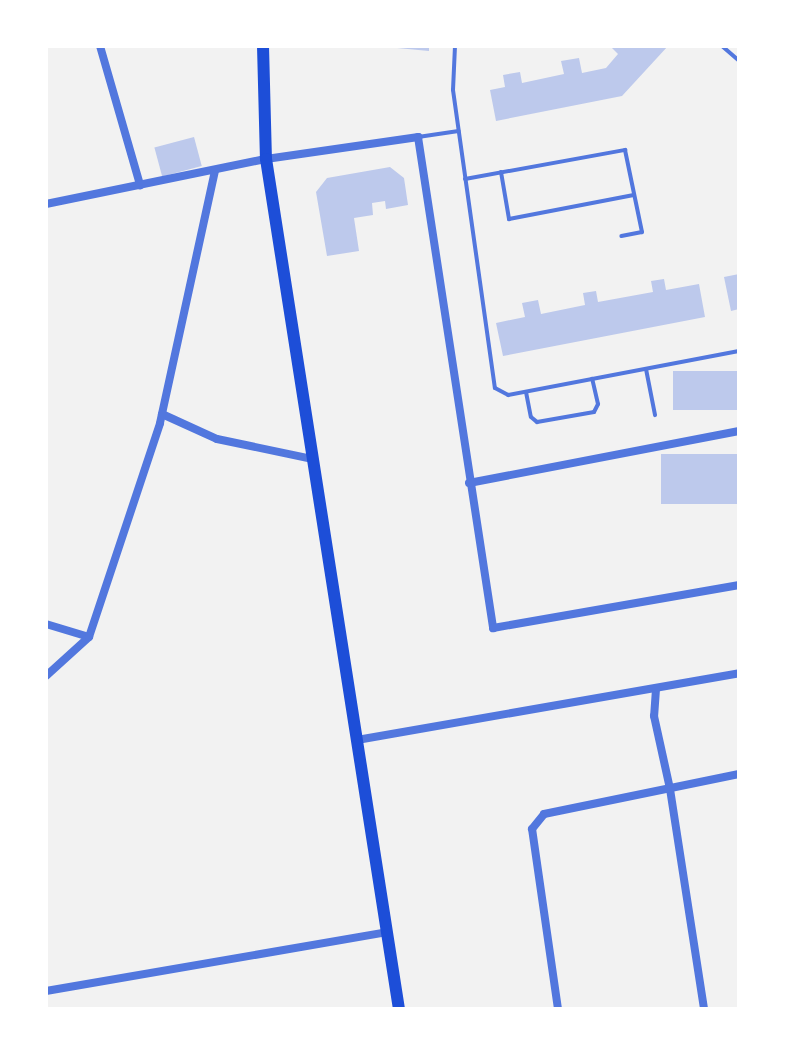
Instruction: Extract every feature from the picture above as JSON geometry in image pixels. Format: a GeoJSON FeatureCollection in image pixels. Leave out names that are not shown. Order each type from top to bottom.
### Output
{"type":"FeatureCollection","features":[{"type":"Feature","properties":{"kind":"main road"},"geometry":{"type":"LineString","coordinates":[[263,46],[266,159],[399,1009]]}},
{"type":"Feature","properties":{"kind":"street"},"geometry":{"type":"LineString","coordinates":[[100,46],[140,185]]}},
{"type":"Feature","properties":{"kind":"street"},"geometry":{"type":"LineString","coordinates":[[46,204],[266,159],[418,137],[493,628],[739,585]]}},
{"type":"Feature","properties":{"kind":"street"},"geometry":{"type":"LineString","coordinates":[[46,676],[89,637],[162,414],[215,170]]}},
{"type":"Feature","properties":{"kind":"street"},"geometry":{"type":"LineString","coordinates":[[162,414],[217,439],[313,459]]}},
{"type":"Feature","properties":{"kind":"street"},"geometry":{"type":"LineString","coordinates":[[469,483],[739,431]]}},
{"type":"Feature","properties":{"kind":"street"},"geometry":{"type":"LineString","coordinates":[[46,624],[89,637]]}},
{"type":"Feature","properties":{"kind":"street"},"geometry":{"type":"LineString","coordinates":[[357,740],[739,673]]}},
{"type":"Feature","properties":{"kind":"street"},"geometry":{"type":"LineString","coordinates":[[656,689],[654,716],[670,789],[704,1009]]}},
{"type":"Feature","properties":{"kind":"street"},"geometry":{"type":"LineString","coordinates":[[558,1009],[532,829],[544,814],[739,774]]}},
{"type":"Feature","properties":{"kind":"street"},"geometry":{"type":"LineString","coordinates":[[46,991],[387,932]]}},
{"type":"Feature","properties":{"kind":"lane"},"geometry":{"type":"LineString","coordinates":[[455,46],[453,90],[495,388],[508,395],[739,351]]}},
{"type":"Feature","properties":{"kind":"lane"},"geometry":{"type":"LineString","coordinates":[[722,46],[739,61]]}},
{"type":"Feature","properties":{"kind":"lane"},"geometry":{"type":"LineString","coordinates":[[418,137],[459,131]]}},
{"type":"Feature","properties":{"kind":"lane"},"geometry":{"type":"LineString","coordinates":[[465,179],[625,150],[642,232],[621,236]]}},
{"type":"Feature","properties":{"kind":"lane"},"geometry":{"type":"LineString","coordinates":[[501,172],[509,219],[634,195]]}},
{"type":"Feature","properties":{"kind":"lane"},"geometry":{"type":"LineString","coordinates":[[646,369],[655,415]]}},
{"type":"Feature","properties":{"kind":"lane"},"geometry":{"type":"LineString","coordinates":[[526,392],[531,417],[537,422],[594,412],[598,404],[592,379]]}},
{"type":"Feature","properties":{"kind":"building"},"geometry":{"type":"Polygon","coordinates":[[[376,46],[429,46],[429,51],[376,46]]]}},
{"type":"Feature","properties":{"kind":"building"},"geometry":{"type":"Polygon","coordinates":[[[610,46],[668,46],[622,96],[496,121],[490,90],[505,87],[503,75],[520,72],[522,83],[564,74],[561,61],[579,58],[582,73],[606,68],[618,54],[610,46]]]}},
{"type":"Feature","properties":{"kind":"building"},"geometry":{"type":"Polygon","coordinates":[[[194,137],[202,166],[162,177],[154,148],[194,137]]]}},
{"type":"Feature","properties":{"kind":"building"},"geometry":{"type":"Polygon","coordinates":[[[390,167],[404,178],[408,205],[386,209],[385,201],[372,203],[373,215],[354,218],[359,251],[327,256],[316,192],[327,178],[390,167]]]}},
{"type":"Feature","properties":{"kind":"building"},"geometry":{"type":"Polygon","coordinates":[[[739,274],[739,309],[731,311],[724,277],[739,274]]]}},
{"type":"Feature","properties":{"kind":"building"},"geometry":{"type":"Polygon","coordinates":[[[664,279],[666,290],[699,284],[705,317],[503,356],[496,323],[525,317],[522,303],[538,300],[541,314],[585,305],[583,293],[596,291],[598,302],[653,292],[651,281],[664,279]]]}},
{"type":"Feature","properties":{"kind":"building"},"geometry":{"type":"Polygon","coordinates":[[[673,371],[739,371],[739,410],[673,410],[673,371]]]}},
{"type":"Feature","properties":{"kind":"building"},"geometry":{"type":"Polygon","coordinates":[[[661,454],[739,454],[739,504],[661,504],[661,454]]]}}]}
